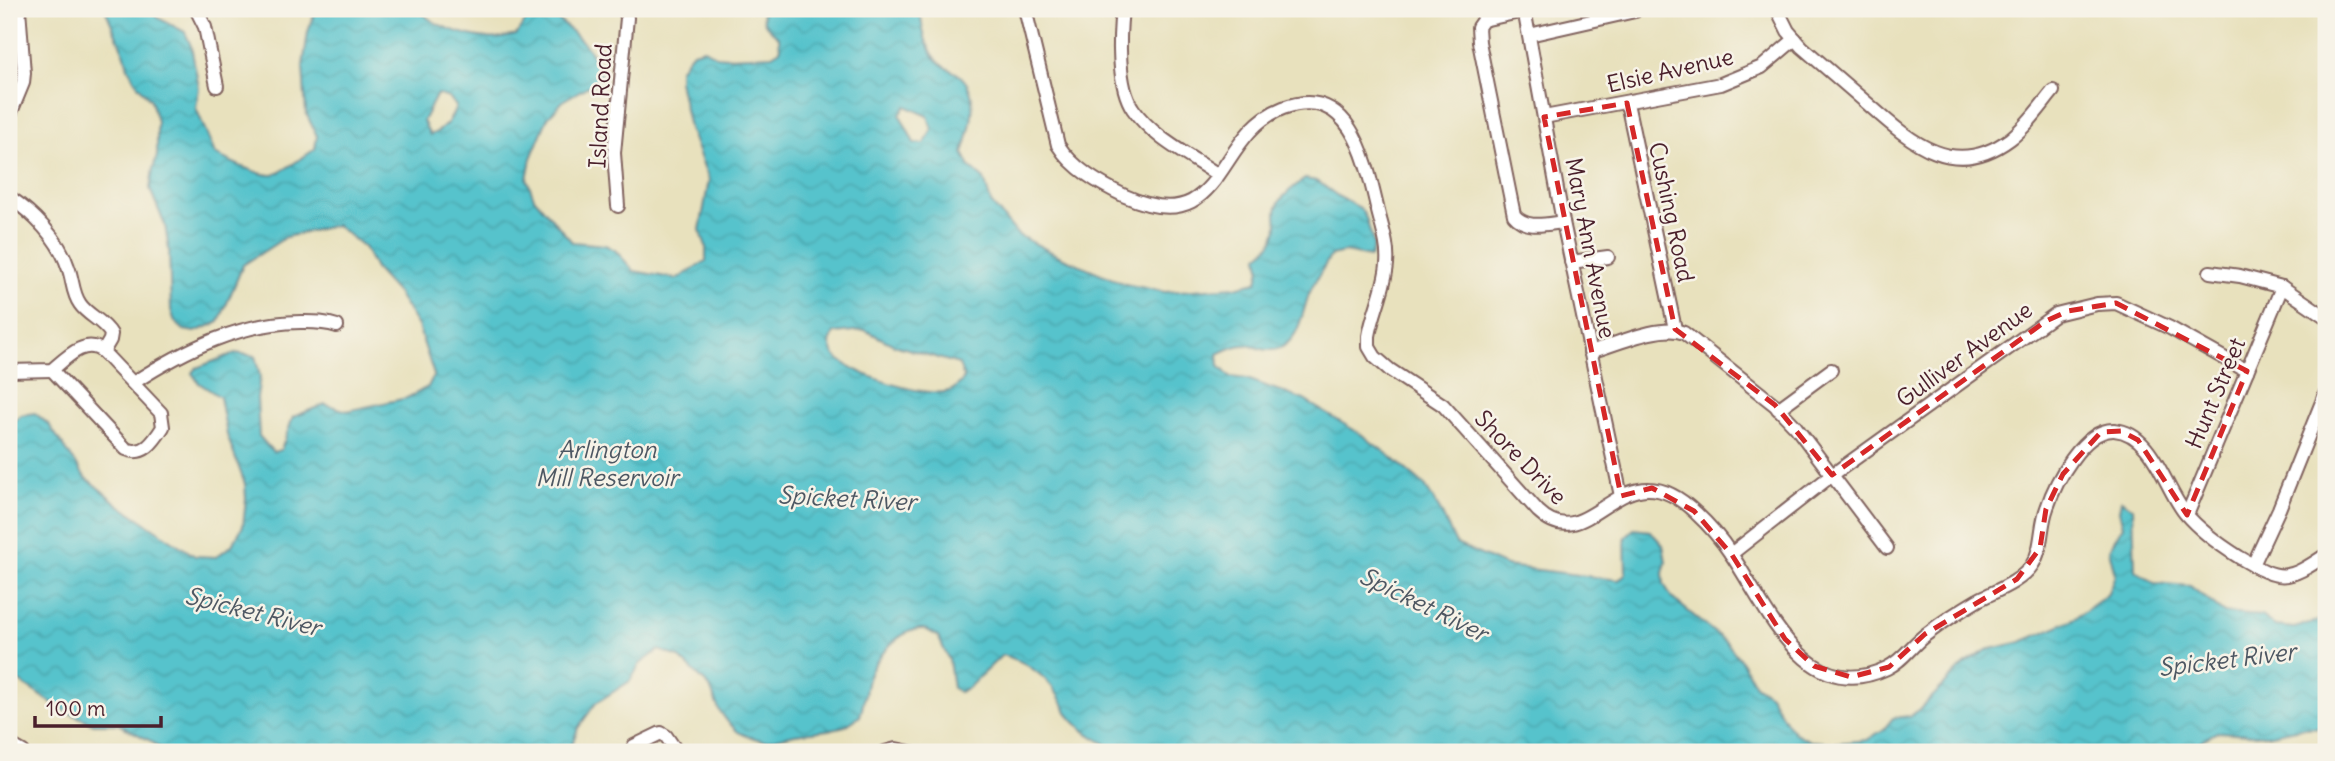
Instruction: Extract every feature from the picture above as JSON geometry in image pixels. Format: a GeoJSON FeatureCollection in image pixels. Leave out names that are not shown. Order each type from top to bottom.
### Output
{"type":"FeatureCollection","features":[{"type":"Feature","properties":{"kind":"street"},"geometry":{"type":"LineString","coordinates":[[9,117],[23,83],[24,73],[19,9]]}},
{"type":"Feature","properties":{"kind":"street"},"geometry":{"type":"LineString","coordinates":[[196,9],[205,27],[217,86]]}},
{"type":"Feature","properties":{"kind":"street","name":"Island Road"},"geometry":{"type":"LineString","coordinates":[[618,206],[614,153],[627,18],[625,9]]}},
{"type":"Feature","properties":{"kind":"street","name":"Shore Drive"},"geometry":{"type":"LineString","coordinates":[[1025,9],[1055,137],[1063,153],[1076,166],[1120,194],[1157,205],[1178,205],[1193,201],[1209,189],[1249,131],[1275,112],[1295,105],[1311,104],[1325,106],[1335,112],[1349,128],[1364,155],[1387,253],[1386,274],[1369,336],[1369,346],[1375,357],[1443,405],[1545,518],[1563,524],[1573,523],[1592,516],[1620,496],[1634,490],[1652,488],[1671,494],[1695,511],[1731,554],[1768,615],[1799,653],[1814,666],[1832,674],[1852,677],[1889,667],[1905,656],[1925,634],[1974,602],[2017,579],[2032,566],[2040,548],[2046,509],[2058,482],[2080,450],[2101,432],[2121,431],[2138,439],[2156,463],[2186,515],[2208,535],[2253,565],[2274,576],[2284,577],[2303,570],[2326,555]]}},
{"type":"Feature","properties":{"kind":"street"},"geometry":{"type":"LineString","coordinates":[[1122,9],[1122,75],[1133,109],[1162,137],[1218,175]]}},
{"type":"Feature","properties":{"kind":"street"},"geometry":{"type":"LineString","coordinates":[[1777,9],[1795,39],[1912,141],[1932,152],[1947,155],[1978,153],[2003,144],[2027,124],[2053,91]]}},
{"type":"Feature","properties":{"kind":"street"},"geometry":{"type":"LineString","coordinates":[[1524,10],[1483,20],[1479,23],[1478,32],[1511,205],[1518,220],[1533,225],[1563,222]]}},
{"type":"Feature","properties":{"kind":"street","name":"Mary Ann Avenue"},"geometry":{"type":"LineString","coordinates":[[1524,10],[1563,222],[1620,496]]}},
{"type":"Feature","properties":{"kind":"street"},"geometry":{"type":"LineString","coordinates":[[1528,35],[1635,11]]}},
{"type":"Feature","properties":{"kind":"street","name":"Elsie Avenue"},"geometry":{"type":"LineString","coordinates":[[1544,117],[1701,89],[1734,80],[1762,67],[1795,39]]}},
{"type":"Feature","properties":{"kind":"street","name":"Cushing Road"},"geometry":{"type":"LineString","coordinates":[[1627,103],[1675,329]]}},
{"type":"Feature","properties":{"kind":"street"},"geometry":{"type":"LineString","coordinates":[[9,197],[35,218],[65,259],[80,305],[108,328],[110,340],[103,352]]}},
{"type":"Feature","properties":{"kind":"street"},"geometry":{"type":"LineString","coordinates":[[1571,262],[1608,257]]}},
{"type":"Feature","properties":{"kind":"street"},"geometry":{"type":"LineString","coordinates":[[2210,272],[2240,276],[2282,287],[2326,317]]}},
{"type":"Feature","properties":{"kind":"street","name":"Hunt Street"},"geometry":{"type":"LineString","coordinates":[[2186,515],[2282,287]]}},
{"type":"Feature","properties":{"kind":"street","name":"Gulliver Avenue"},"geometry":{"type":"LineString","coordinates":[[1731,554],[1832,475],[2046,321],[2068,311],[2097,304],[2116,303],[2170,328],[2247,370]]}},
{"type":"Feature","properties":{"kind":"street"},"geometry":{"type":"LineString","coordinates":[[133,383],[168,360],[245,330],[290,322],[333,325]]}},
{"type":"Feature","properties":{"kind":"street"},"geometry":{"type":"LineString","coordinates":[[1590,352],[1675,329],[1690,338],[1778,409],[1795,426],[1888,548]]}},
{"type":"Feature","properties":{"kind":"street"},"geometry":{"type":"LineString","coordinates":[[9,371],[52,370],[78,349],[95,347],[103,352],[161,413],[164,422],[161,431],[139,453],[130,451],[118,443],[52,370]]}},
{"type":"Feature","properties":{"kind":"street"},"geometry":{"type":"LineString","coordinates":[[1778,409],[1831,370]]}},
{"type":"Feature","properties":{"kind":"street"},"geometry":{"type":"LineString","coordinates":[[2253,565],[2279,509],[2326,392]]}},
{"type":"Feature","properties":{"kind":"street"},"geometry":{"type":"LineString","coordinates":[[633,749],[661,733],[677,752]]}},
{"type":"Feature","properties":{"kind":"street"},"geometry":{"type":"LineString","coordinates":[[9,744],[23,752]]}},
{"type":"Feature","properties":{"kind":"street"},"geometry":{"type":"LineString","coordinates":[[890,751],[910,752]]}},
{"type":"Feature","properties":{"kind":"highlighted area"},"geometry":{"type":"Polygon","coordinates":[[[1627,103],[1675,329],[1775,405],[1832,475],[2046,321],[2068,311],[2116,303],[2247,371],[2187,515],[2138,440],[2121,431],[2101,432],[2063,474],[2046,509],[2040,548],[2017,579],[1925,634],[1889,667],[1851,677],[1814,666],[1785,639],[1732,555],[1694,511],[1652,488],[1621,496],[1544,117],[1627,103]]]}},
{"type":"Feature","properties":{"kind":"water","name":"Arlington Mill Reservoir"},"geometry":{"type":"Polygon","coordinates":[[[105,9],[150,9],[158,18],[185,32],[191,46],[199,88],[196,108],[215,154],[252,171],[273,175],[315,149],[317,136],[306,113],[303,66],[308,32],[316,9],[420,9],[440,25],[470,35],[494,39],[516,35],[527,19],[548,11],[586,46],[601,74],[597,81],[564,100],[548,117],[531,158],[527,179],[534,198],[572,242],[605,245],[615,250],[634,271],[677,279],[706,261],[706,246],[700,230],[709,180],[689,128],[679,81],[679,70],[693,52],[704,49],[716,56],[728,57],[772,55],[780,50],[779,37],[764,22],[763,9],[920,9],[924,36],[929,48],[942,65],[959,75],[970,92],[972,112],[963,153],[970,167],[984,179],[991,203],[1018,235],[1061,257],[1125,284],[1165,292],[1235,287],[1257,282],[1260,268],[1258,256],[1269,246],[1276,234],[1277,207],[1285,195],[1305,179],[1317,181],[1360,208],[1374,245],[1370,257],[1345,252],[1331,255],[1316,279],[1299,326],[1290,341],[1273,350],[1248,345],[1234,347],[1218,354],[1219,366],[1230,377],[1247,379],[1304,400],[1362,435],[1425,486],[1456,544],[1506,566],[1619,580],[1626,573],[1625,537],[1634,529],[1650,531],[1663,545],[1666,562],[1664,584],[1672,598],[1727,643],[1755,685],[1770,695],[1787,724],[1795,733],[1810,741],[1836,743],[1867,740],[1884,729],[1893,718],[1910,716],[1920,709],[1965,664],[1987,650],[2021,642],[2045,632],[2077,617],[2107,595],[2115,575],[2109,549],[2123,526],[2119,511],[2121,500],[2133,508],[2135,570],[2154,583],[2190,586],[2224,613],[2261,616],[2275,626],[2294,628],[2318,621],[2326,614],[2326,727],[2301,728],[2267,735],[2217,732],[2189,752],[1121,752],[1083,729],[1070,716],[1047,681],[1034,670],[1010,657],[1002,655],[969,687],[959,692],[953,688],[949,660],[938,636],[923,629],[906,633],[876,662],[868,679],[860,716],[845,726],[765,741],[738,732],[719,710],[710,687],[679,657],[659,650],[640,664],[630,681],[596,703],[578,728],[569,752],[164,752],[151,741],[118,724],[94,724],[63,710],[9,675],[9,426],[21,415],[35,413],[49,425],[85,477],[119,505],[195,556],[216,557],[232,545],[243,526],[245,484],[227,435],[220,397],[199,383],[192,373],[196,368],[235,353],[255,356],[260,376],[257,398],[259,436],[273,452],[281,450],[293,417],[325,404],[347,411],[407,398],[428,387],[434,375],[418,326],[397,293],[375,269],[364,247],[336,225],[286,237],[243,265],[219,322],[195,332],[184,330],[175,322],[171,310],[169,250],[165,225],[150,189],[157,156],[157,122],[151,100],[128,68],[105,9]],[[437,94],[423,121],[430,135],[446,124],[456,106],[449,98],[437,94]],[[906,106],[900,115],[914,143],[924,144],[932,130],[928,116],[906,106]],[[865,330],[834,333],[830,343],[833,353],[841,361],[889,383],[926,392],[941,392],[952,390],[964,379],[959,364],[894,345],[865,330]]]}},
{"type":"Feature","properties":{"kind":"water label","name":"Spicket River"},"geometry":{"type":"Point","coordinates":[847,498]}},
{"type":"Feature","properties":{"kind":"water label","name":"Spicket River"},"geometry":{"type":"Point","coordinates":[1424,604]}},
{"type":"Feature","properties":{"kind":"water label","name":"Spicket River"},"geometry":{"type":"Point","coordinates":[253,611]}},
{"type":"Feature","properties":{"kind":"water label","name":"Spicket River"},"geometry":{"type":"Point","coordinates":[2227,659]}}]}
